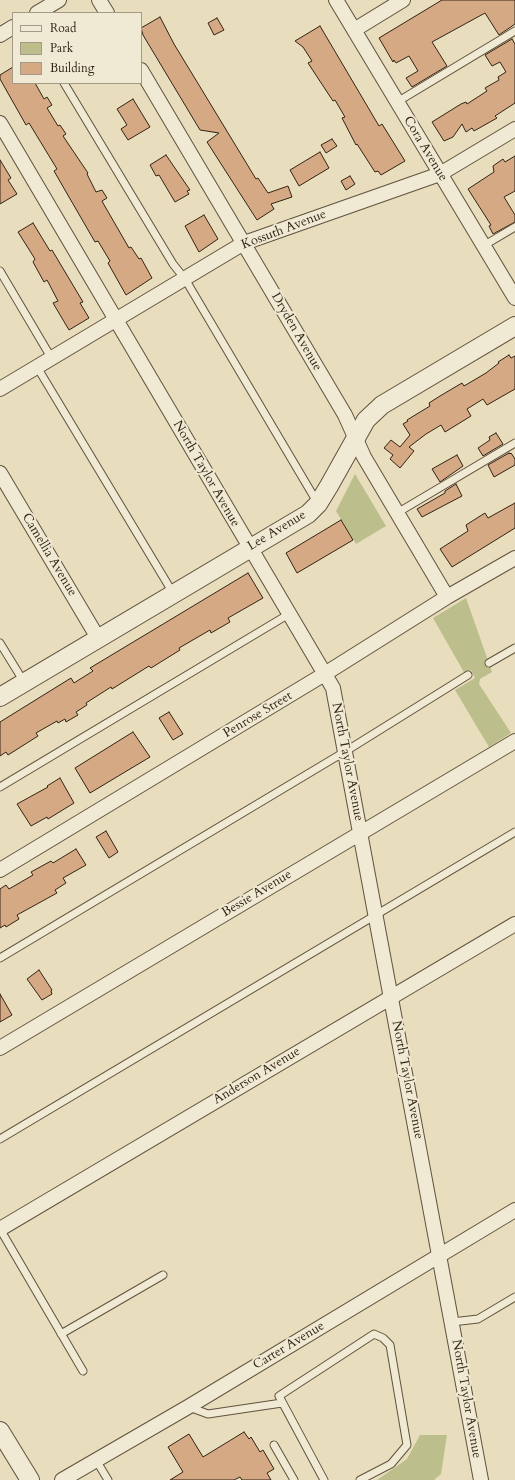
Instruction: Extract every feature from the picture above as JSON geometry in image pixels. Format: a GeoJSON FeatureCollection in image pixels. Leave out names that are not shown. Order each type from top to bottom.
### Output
{"type":"FeatureCollection","features":[{"type":"Feature","properties":{"kind":"street"},"geometry":{"type":"LineString","coordinates":[[39,12],[59,0]]}},
{"type":"Feature","properties":{"kind":"street"},"geometry":{"type":"LineString","coordinates":[[99,0],[106,12]]}},
{"type":"Feature","properties":{"kind":"street","name":"Cora Avenue"},"geometry":{"type":"LineString","coordinates":[[336,0],[515,298]]}},
{"type":"Feature","properties":{"kind":"street"},"geometry":{"type":"LineString","coordinates":[[354,30],[403,0]]}},
{"type":"Feature","properties":{"kind":"street"},"geometry":{"type":"LineString","coordinates":[[0,35],[12,29]]}},
{"type":"Feature","properties":{"kind":"street","name":"Dryden Avenue"},"geometry":{"type":"LineString","coordinates":[[142,72],[344,414],[364,457],[447,597]]}},
{"type":"Feature","properties":{"kind":"street","name":"North Taylor Avenue"},"geometry":{"type":"LineString","coordinates":[[0,123],[117,320],[249,548],[333,688],[392,996],[481,1480]]}},
{"type":"Feature","properties":{"kind":"street","name":"Kossuth Avenue"},"geometry":{"type":"LineString","coordinates":[[0,389],[244,243],[440,174],[515,129]]}},
{"type":"Feature","properties":{"kind":"street","name":"Lee Avenue"},"geometry":{"type":"LineString","coordinates":[[0,697],[308,514],[318,504],[366,420],[382,405],[515,326]]}},
{"type":"Feature","properties":{"kind":"street","name":"Camellia Avenue"},"geometry":{"type":"LineString","coordinates":[[0,473],[98,638]]}},
{"type":"Feature","properties":{"kind":"street","name":"Penrose Street"},"geometry":{"type":"LineString","coordinates":[[0,870],[325,674],[447,597],[515,558]]}},
{"type":"Feature","properties":{"kind":"street","name":"Bessie Avenue"},"geometry":{"type":"LineString","coordinates":[[0,1048],[360,832],[515,741]]}},
{"type":"Feature","properties":{"kind":"street","name":"Anderson Avenue"},"geometry":{"type":"LineString","coordinates":[[0,1228],[515,924]]}},
{"type":"Feature","properties":{"kind":"street","name":"Carter Avenue"},"geometry":{"type":"LineString","coordinates":[[62,1480],[188,1407],[515,1210]]}},
{"type":"Feature","properties":{"kind":"street"},"geometry":{"type":"LineString","coordinates":[[0,1431],[30,1480]]}},
{"type":"Feature","properties":{"kind":"lane"},"geometry":{"type":"LineString","coordinates":[[397,102],[515,31]]}},
{"type":"Feature","properties":{"kind":"lane"},"geometry":{"type":"LineString","coordinates":[[65,84],[173,264],[185,279],[318,504]]}},
{"type":"Feature","properties":{"kind":"lane"},"geometry":{"type":"LineString","coordinates":[[483,246],[515,227]]}},
{"type":"Feature","properties":{"kind":"lane"},"geometry":{"type":"LineString","coordinates":[[0,271],[52,359]]}},
{"type":"Feature","properties":{"kind":"lane"},"geometry":{"type":"LineString","coordinates":[[37,367],[173,593]]}},
{"type":"Feature","properties":{"kind":"lane"},"geometry":{"type":"LineString","coordinates":[[397,513],[515,443]]}},
{"type":"Feature","properties":{"kind":"lane"},"geometry":{"type":"LineString","coordinates":[[0,787],[289,614]]}},
{"type":"Feature","properties":{"kind":"lane"},"geometry":{"type":"LineString","coordinates":[[0,643],[24,682]]}},
{"type":"Feature","properties":{"kind":"lane"},"geometry":{"type":"LineString","coordinates":[[489,663],[515,648]]}},
{"type":"Feature","properties":{"kind":"lane"},"geometry":{"type":"LineString","coordinates":[[0,958],[346,751],[468,675]]}},
{"type":"Feature","properties":{"kind":"lane"},"geometry":{"type":"LineString","coordinates":[[0,1139],[515,832]]}},
{"type":"Feature","properties":{"kind":"lane"},"geometry":{"type":"LineString","coordinates":[[0,1228],[83,1371]]}},
{"type":"Feature","properties":{"kind":"lane"},"geometry":{"type":"LineString","coordinates":[[61,1334],[163,1275]]}},
{"type":"Feature","properties":{"kind":"lane"},"geometry":{"type":"LineString","coordinates":[[452,1322],[478,1319],[515,1297]]}},
{"type":"Feature","properties":{"kind":"lane"},"geometry":{"type":"LineString","coordinates":[[324,1480],[279,1396],[323,1365],[374,1334],[383,1338],[390,1345],[407,1445],[391,1464],[360,1480]]}},
{"type":"Feature","properties":{"kind":"lane"},"geometry":{"type":"LineString","coordinates":[[188,1407],[208,1414],[282,1403]]}},
{"type":"Feature","properties":{"kind":"lane"},"geometry":{"type":"LineString","coordinates":[[274,1445],[294,1480]]}},
{"type":"Feature","properties":{"kind":"lane"},"geometry":{"type":"LineString","coordinates":[[96,1460],[108,1480]]}},
{"type":"Feature","properties":{"kind":"green space"},"geometry":{"type":"Polygon","coordinates":[[[355,474],[386,526],[356,544],[336,511],[355,474]]]}},
{"type":"Feature","properties":{"kind":"green space"},"geometry":{"type":"Polygon","coordinates":[[[466,598],[492,672],[480,679],[479,684],[511,733],[489,747],[455,690],[475,678],[471,670],[465,674],[433,618],[466,598]]]}},
{"type":"Feature","properties":{"kind":"green space"},"geometry":{"type":"Polygon","coordinates":[[[420,1435],[447,1435],[441,1474],[434,1480],[377,1480],[407,1459],[420,1435]]]}},
{"type":"Feature","properties":{"kind":"building"},"geometry":{"type":"Polygon","coordinates":[[[442,0],[515,0],[515,24],[499,35],[485,13],[432,42],[447,66],[412,87],[406,78],[418,71],[409,56],[396,63],[394,60],[393,62],[379,38],[442,0]]]}},
{"type":"Feature","properties":{"kind":"building"},"geometry":{"type":"Polygon","coordinates":[[[160,17],[174,44],[256,179],[258,178],[268,193],[288,186],[292,197],[271,204],[274,209],[257,220],[207,142],[219,133],[200,130],[143,35],[142,27],[160,17]]]}},
{"type":"Feature","properties":{"kind":"building"},"geometry":{"type":"Polygon","coordinates":[[[217,18],[224,30],[214,35],[208,23],[217,18]]]}},
{"type":"Feature","properties":{"kind":"building"},"geometry":{"type":"Polygon","coordinates":[[[320,26],[379,126],[382,124],[405,161],[381,175],[378,171],[375,172],[357,144],[356,145],[342,118],[345,117],[335,100],[333,101],[308,63],[312,61],[303,47],[295,41],[320,26]]]}},
{"type":"Feature","properties":{"kind":"building"},"geometry":{"type":"Polygon","coordinates":[[[512,39],[515,44],[515,103],[495,116],[497,118],[474,131],[472,128],[466,132],[462,124],[453,137],[444,141],[432,122],[461,104],[466,102],[467,104],[487,91],[485,88],[499,80],[498,77],[506,72],[500,62],[492,66],[485,55],[512,39]]]}},
{"type":"Feature","properties":{"kind":"building"},"geometry":{"type":"Polygon","coordinates":[[[12,68],[12,84],[36,84],[44,99],[47,97],[52,105],[47,108],[58,126],[60,125],[66,134],[63,136],[88,173],[87,174],[96,192],[102,190],[107,198],[102,201],[103,203],[129,248],[131,247],[139,259],[141,258],[152,278],[126,295],[108,263],[110,261],[98,241],[95,242],[54,171],[57,169],[29,123],[26,125],[0,79],[0,75],[12,68]]]}},
{"type":"Feature","properties":{"kind":"building"},"geometry":{"type":"Polygon","coordinates":[[[133,99],[150,127],[128,140],[121,129],[127,125],[117,109],[133,99]]]}},
{"type":"Feature","properties":{"kind":"building"},"geometry":{"type":"Polygon","coordinates":[[[332,139],[337,146],[326,153],[321,145],[332,139]]]}},
{"type":"Feature","properties":{"kind":"building"},"geometry":{"type":"Polygon","coordinates":[[[320,152],[329,168],[299,186],[290,170],[320,152]]]}},
{"type":"Feature","properties":{"kind":"building"},"geometry":{"type":"Polygon","coordinates":[[[166,155],[190,190],[187,191],[189,194],[175,202],[159,175],[156,176],[150,165],[166,155]]]}},
{"type":"Feature","properties":{"kind":"building"},"geometry":{"type":"Polygon","coordinates":[[[515,156],[515,191],[504,197],[515,215],[515,222],[493,234],[489,226],[491,225],[468,189],[494,172],[493,166],[503,159],[505,162],[515,156]]]}},
{"type":"Feature","properties":{"kind":"building"},"geometry":{"type":"Polygon","coordinates":[[[0,160],[11,178],[8,180],[17,194],[0,204],[0,160]]]}},
{"type":"Feature","properties":{"kind":"building"},"geometry":{"type":"Polygon","coordinates":[[[350,176],[355,184],[346,190],[341,181],[350,176]]]}},
{"type":"Feature","properties":{"kind":"building"},"geometry":{"type":"Polygon","coordinates":[[[204,215],[218,239],[199,252],[185,226],[204,215]]]}},
{"type":"Feature","properties":{"kind":"building"},"geometry":{"type":"Polygon","coordinates":[[[33,223],[50,251],[52,250],[83,302],[80,303],[89,318],[69,330],[53,303],[58,301],[47,280],[44,282],[33,262],[35,259],[18,232],[33,223]]]}},
{"type":"Feature","properties":{"kind":"building"},"geometry":{"type":"Polygon","coordinates":[[[509,355],[511,358],[515,356],[515,389],[487,405],[483,399],[467,409],[471,416],[445,432],[441,425],[426,434],[409,447],[414,451],[400,468],[390,459],[393,455],[384,448],[391,440],[400,447],[410,435],[403,424],[408,421],[407,420],[430,406],[429,403],[440,396],[462,383],[464,386],[486,373],[499,363],[498,362],[509,355]]]}},
{"type":"Feature","properties":{"kind":"building"},"geometry":{"type":"Polygon","coordinates":[[[496,433],[503,444],[483,456],[478,448],[490,440],[489,437],[496,433]]]}},
{"type":"Feature","properties":{"kind":"building"},"geometry":{"type":"Polygon","coordinates":[[[511,453],[515,459],[515,465],[494,477],[488,465],[511,453]]]}},
{"type":"Feature","properties":{"kind":"building"},"geometry":{"type":"Polygon","coordinates":[[[457,455],[463,466],[440,482],[432,469],[457,455]]]}},
{"type":"Feature","properties":{"kind":"building"},"geometry":{"type":"Polygon","coordinates":[[[456,484],[462,496],[422,517],[417,509],[445,493],[445,491],[456,484]]]}},
{"type":"Feature","properties":{"kind":"building"},"geometry":{"type":"Polygon","coordinates":[[[515,503],[515,528],[452,567],[440,549],[468,531],[466,525],[485,513],[488,518],[515,503]]]}},
{"type":"Feature","properties":{"kind":"building"},"geometry":{"type":"Polygon","coordinates":[[[341,520],[353,540],[297,573],[286,553],[341,520]]]}},
{"type":"Feature","properties":{"kind":"building"},"geometry":{"type":"Polygon","coordinates":[[[248,573],[263,598],[228,618],[230,622],[211,633],[210,630],[179,648],[180,650],[151,668],[149,666],[112,689],[111,687],[86,703],[87,705],[76,712],[78,715],[66,722],[65,719],[58,723],[57,721],[36,733],[38,736],[8,755],[6,752],[0,756],[0,722],[71,678],[74,683],[93,671],[90,668],[248,573]]]}},
{"type":"Feature","properties":{"kind":"building"},"geometry":{"type":"Polygon","coordinates":[[[169,712],[183,734],[173,740],[159,718],[169,712]]]}},
{"type":"Feature","properties":{"kind":"building"},"geometry":{"type":"Polygon","coordinates":[[[133,732],[150,757],[90,793],[75,768],[133,732]]]}},
{"type":"Feature","properties":{"kind":"building"},"geometry":{"type":"Polygon","coordinates":[[[60,778],[74,803],[48,819],[47,817],[31,826],[17,804],[48,787],[47,786],[60,778]]]}},
{"type":"Feature","properties":{"kind":"building"},"geometry":{"type":"Polygon","coordinates":[[[106,831],[118,852],[109,858],[96,837],[106,831]]]}},
{"type":"Feature","properties":{"kind":"building"},"geometry":{"type":"Polygon","coordinates":[[[76,849],[86,865],[63,878],[66,883],[55,890],[57,893],[17,915],[19,919],[6,927],[5,925],[0,928],[0,889],[6,885],[9,889],[33,875],[31,872],[51,861],[53,863],[76,849]]]}},
{"type":"Feature","properties":{"kind":"building"},"geometry":{"type":"Polygon","coordinates":[[[39,970],[52,990],[52,994],[42,1000],[27,979],[39,970]]]}},
{"type":"Feature","properties":{"kind":"building"},"geometry":{"type":"Polygon","coordinates":[[[0,994],[12,1015],[0,1022],[0,994]]]}},
{"type":"Feature","properties":{"kind":"building"},"geometry":{"type":"Polygon","coordinates":[[[244,1432],[249,1439],[251,1437],[260,1452],[263,1450],[274,1469],[267,1473],[271,1480],[242,1480],[240,1477],[234,1480],[170,1480],[183,1472],[168,1447],[189,1434],[203,1457],[244,1432]]]}}]}
